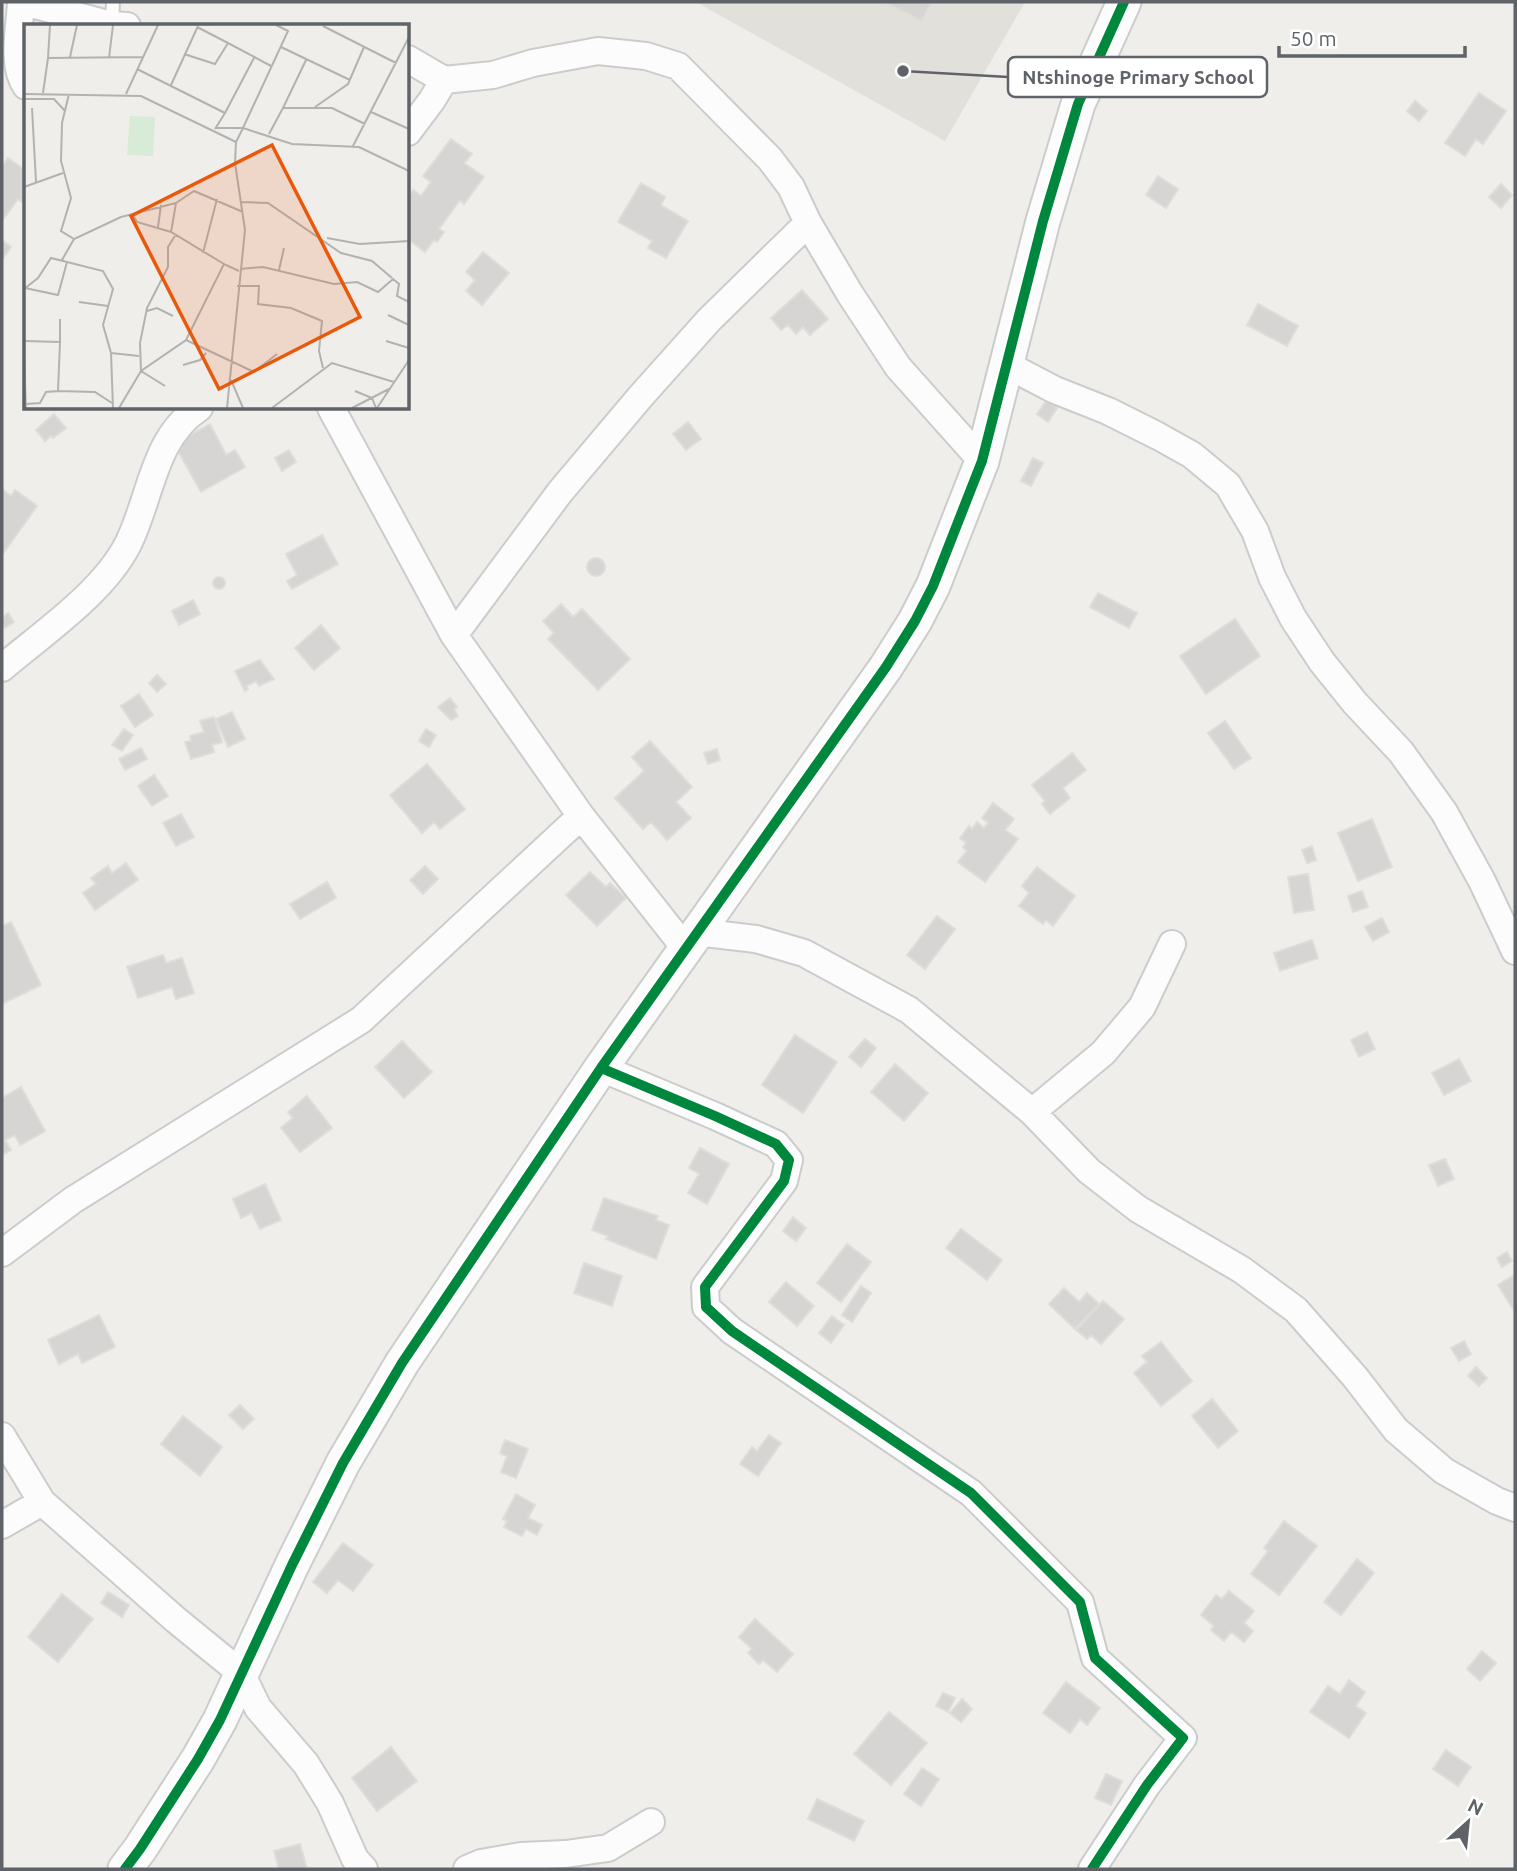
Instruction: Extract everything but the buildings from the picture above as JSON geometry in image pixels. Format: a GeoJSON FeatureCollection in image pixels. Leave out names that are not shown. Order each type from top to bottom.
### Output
{"type":"FeatureCollection","features":[{"type":"Feature","properties":{"kind":"street"},"geometry":{"type":"LineString","coordinates":[[24,83],[18,58],[22,2],[117,18]]}},
{"type":"Feature","properties":{"kind":"street"},"geometry":{"type":"LineString","coordinates":[[135,1863],[209,1740],[343,1463],[402,1363],[601,1068],[886,667],[915,621],[933,586],[982,461],[1043,221],[1079,104],[1124,2]]}},
{"type":"Feature","properties":{"kind":"street"},"geometry":{"type":"LineString","coordinates":[[410,60],[444,80],[493,75],[533,63],[598,51],[646,56],[678,66],[770,159],[791,187],[808,223],[898,368],[982,461]]}},
{"type":"Feature","properties":{"kind":"street"},"geometry":{"type":"LineString","coordinates":[[410,129],[444,80]]}},
{"type":"Feature","properties":{"kind":"street"},"geometry":{"type":"LineString","coordinates":[[454,635],[560,492],[641,396],[709,320],[808,223]]}},
{"type":"Feature","properties":{"kind":"street"},"geometry":{"type":"LineString","coordinates":[[1005,364],[1055,390],[1108,411],[1158,436],[1192,455],[1228,485],[1255,531],[1272,577],[1293,618],[1322,662],[1355,703],[1401,752],[1444,812],[1482,881],[1515,951]]}},
{"type":"Feature","properties":{"kind":"street"},"geometry":{"type":"LineString","coordinates":[[2,668],[86,597],[108,572],[128,544],[163,449],[176,429],[197,410]]}},
{"type":"Feature","properties":{"kind":"street"},"geometry":{"type":"LineString","coordinates":[[332,410],[454,635],[582,816],[691,940],[756,940],[804,953],[909,1010],[1032,1112],[1089,1171],[1138,1209],[1242,1270],[1296,1310],[1355,1377],[1396,1430],[1444,1471],[1497,1501],[1515,1508]]}},
{"type":"Feature","properties":{"kind":"street"},"geometry":{"type":"LineString","coordinates":[[2,1253],[73,1200],[361,1020],[582,816]]}},
{"type":"Feature","properties":{"kind":"street"},"geometry":{"type":"LineString","coordinates":[[1032,1112],[1103,1052],[1142,1007],[1172,944]]}},
{"type":"Feature","properties":{"kind":"street"},"geometry":{"type":"LineString","coordinates":[[601,1068],[776,1144],[789,1160],[784,1181],[705,1287],[706,1307],[732,1331],[971,1493],[1080,1602],[1095,1658],[1183,1738],[1147,1785],[1092,1869]]}},
{"type":"Feature","properties":{"kind":"street"},"geometry":{"type":"LineString","coordinates":[[2,1436],[43,1502],[240,1673],[264,1716],[306,1764],[330,1804],[355,1859],[364,1869]]}},
{"type":"Feature","properties":{"kind":"street"},"geometry":{"type":"LineString","coordinates":[[2,1525],[43,1502]]}},
{"type":"Feature","properties":{"kind":"street"},"geometry":{"type":"LineString","coordinates":[[467,1869],[481,1863],[521,1856],[566,1854],[608,1848],[651,1822]]}},
{"type":"Feature","properties":{"kind":"shaded area"},"geometry":{"type":"Polygon","coordinates":[[[696,2],[1025,2],[945,141],[696,2]]]}},
{"type":"Feature","properties":{"kind":"cycle path"},"geometry":{"type":"LineString","coordinates":[[125,1869],[198,1759],[220,1720],[343,1463],[402,1363],[601,1068],[886,667],[915,621],[933,586],[982,461],[1043,221],[1078,104],[1124,2]]}},
{"type":"Feature","properties":{"kind":"cycle path"},"geometry":{"type":"LineString","coordinates":[[601,1068],[776,1144],[789,1160],[784,1181],[705,1287],[706,1307],[732,1331],[971,1493],[1080,1602],[1095,1658],[1183,1738],[1147,1785],[1092,1869]]}},
{"type":"Feature","properties":{"kind":"place","name":"Ntshinoge Primary School"},"geometry":{"type":"Point","coordinates":[903,71]}}]}
